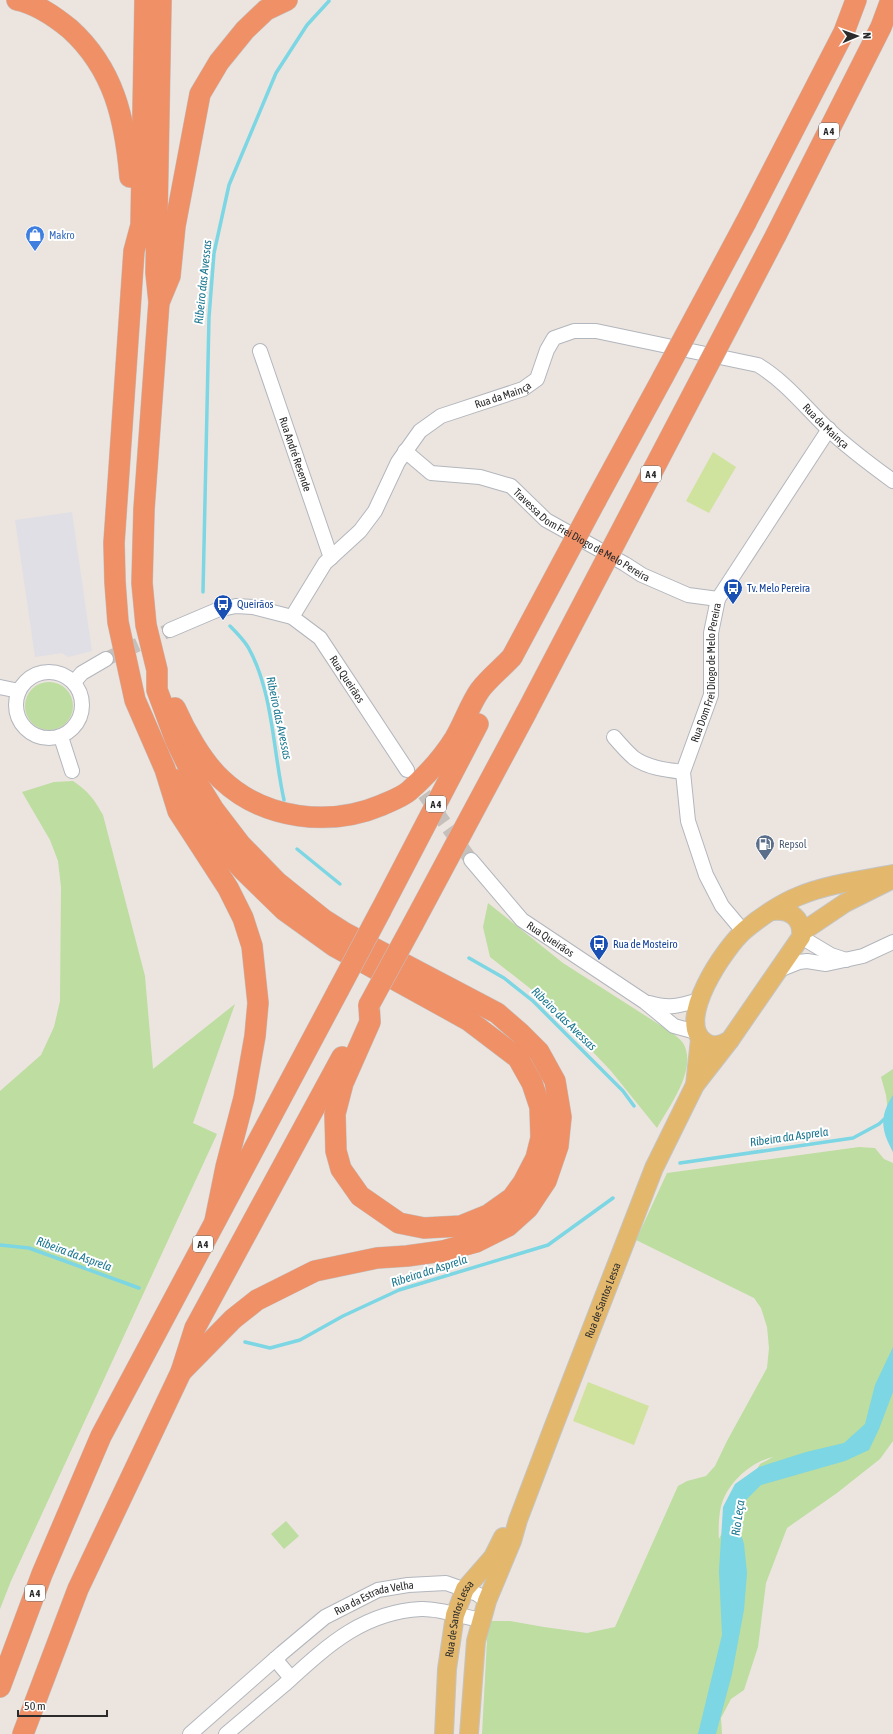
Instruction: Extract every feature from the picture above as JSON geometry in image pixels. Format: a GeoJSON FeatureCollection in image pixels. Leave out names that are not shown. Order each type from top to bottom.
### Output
{"type":"FeatureCollection","features":[{"type":"Feature","properties":{"kind":"highway"},"geometry":{"type":"LineString","coordinates":[[17,0],[28,2],[56,17],[78,37],[92,53],[106,74],[115,95],[127,146],[131,188],[130,227],[134,251]]}},
{"type":"Feature","properties":{"kind":"highway"},"geometry":{"type":"LineString","coordinates":[[159,302],[170,276],[175,226],[200,94],[219,62],[245,30],[266,10],[287,0]]}},
{"type":"Feature","properties":{"kind":"highway"},"geometry":{"type":"LineString","coordinates":[[157,670],[167,687],[180,717],[201,754],[221,779],[242,795],[265,807],[292,815],[316,818],[341,816],[364,812],[408,792],[433,766],[512,657],[746,222],[844,32],[856,0]]}},
{"type":"Feature","properties":{"kind":"highway","name":"A 4"},"geometry":{"type":"LineString","coordinates":[[23,1734],[78,1589],[181,1372],[195,1328],[526,713],[776,235],[881,27],[891,0]]}},
{"type":"Feature","properties":{"kind":"highway"},"geometry":{"type":"LineString","coordinates":[[153,7],[141,225],[134,251],[117,496],[114,543],[115,582],[118,622],[135,700],[165,769],[178,811],[228,888],[243,918],[252,946],[258,1003],[250,1066],[215,1221]]}},
{"type":"Feature","properties":{"kind":"highway"},"geometry":{"type":"LineString","coordinates":[[153,7],[156,273],[159,302],[145,494],[142,583],[146,625],[157,670],[157,690],[176,741],[193,776],[214,810],[259,865],[295,897],[344,933],[497,1013],[539,1052],[555,1081],[560,1117],[558,1146],[546,1181],[528,1208],[508,1226],[476,1242],[443,1251],[377,1258],[315,1271],[257,1300],[233,1319],[181,1372]]}},
{"type":"Feature","properties":{"kind":"highway","name":"A 4"},"geometry":{"type":"LineString","coordinates":[[0,1687],[42,1574],[101,1436],[381,910],[486,694]]}},
{"type":"Feature","properties":{"kind":"highway"},"geometry":{"type":"LineString","coordinates":[[165,769],[191,802],[215,839],[243,870],[284,910],[334,946],[468,1020],[518,1058],[532,1083],[540,1107],[541,1138],[536,1158],[523,1183],[512,1198],[488,1215],[461,1226],[424,1228],[399,1223],[360,1196],[341,1169],[336,1151],[335,1114],[343,1083],[370,1022],[369,1005]]}},
{"type":"Feature","properties":{"kind":"main road","name":"Rua de Santos Lessa"},"geometry":{"type":"LineString","coordinates":[[695,1085],[698,1036],[694,1024],[699,1000],[716,964],[743,931],[773,911],[805,894],[841,884],[893,874]]}},
{"type":"Feature","properties":{"kind":"main road"},"geometry":{"type":"LineString","coordinates":[[801,934],[845,903],[893,879]]}},
{"type":"Feature","properties":{"kind":"main road"},"geometry":{"type":"LineString","coordinates":[[773,911],[781,910],[793,914],[800,924],[801,934]]}},
{"type":"Feature","properties":{"kind":"main road","name":"Rua de Santos Lessa"},"geometry":{"type":"LineString","coordinates":[[470,1734],[473,1665],[476,1641],[487,1600],[512,1541],[518,1520],[654,1168],[695,1085],[730,1040],[779,970],[801,934]]}},
{"type":"Feature","properties":{"kind":"main road"},"geometry":{"type":"LineString","coordinates":[[698,1036],[707,1044],[715,1046],[730,1040]]}},
{"type":"Feature","properties":{"kind":"main road","name":"Rua de Santos Lessa"},"geometry":{"type":"LineString","coordinates":[[444,1734],[447,1669],[455,1616],[465,1589],[492,1557],[506,1531],[518,1520]]}},
{"type":"Feature","properties":{"kind":"street","name":"Rua da Mainça"},"geometry":{"type":"LineString","coordinates":[[292,616],[325,563],[360,531],[375,511],[405,451],[420,431],[441,416],[523,389],[537,379],[547,350],[554,338],[574,331],[596,331],[758,365],[774,375],[829,430],[861,458],[893,481]]}},
{"type":"Feature","properties":{"kind":"street","name":"Rua André Resende"},"geometry":{"type":"LineString","coordinates":[[260,351],[331,558]]}},
{"type":"Feature","properties":{"kind":"street","name":"Rua Dom Frei Diogo de Melo Pereira"},"geometry":{"type":"LineString","coordinates":[[743,931],[722,906],[706,875],[688,821],[683,772],[711,695],[711,633],[718,598],[829,430]]}},
{"type":"Feature","properties":{"kind":"street","name":"Travessa Dom Frei Diogo de Melo Pereira"},"geometry":{"type":"LineString","coordinates":[[405,451],[431,473],[480,477],[511,486],[546,520],[642,575],[688,595],[718,598]]}},
{"type":"Feature","properties":{"kind":"street"},"geometry":{"type":"LineString","coordinates":[[170,630],[217,610],[236,606],[253,607],[292,616]]}},
{"type":"Feature","properties":{"kind":"street","name":"Rua Queirãos"},"geometry":{"type":"LineString","coordinates":[[292,616],[320,638],[407,770]]}},
{"type":"Feature","properties":{"kind":"street"},"geometry":{"type":"LineString","coordinates":[[74,682],[82,672],[106,659]]}},
{"type":"Feature","properties":{"kind":"street"},"geometry":{"type":"LineString","coordinates":[[50,671],[63,674],[74,682],[81,693],[83,706],[80,719],[72,730],[61,737],[48,739],[35,736],[24,728],[18,717],[16,704],[19,691],[26,680],[38,674],[50,671]]}},
{"type":"Feature","properties":{"kind":"street"},"geometry":{"type":"LineString","coordinates":[[0,687],[19,691]]}},
{"type":"Feature","properties":{"kind":"street"},"geometry":{"type":"LineString","coordinates":[[61,737],[72,771]]}},
{"type":"Feature","properties":{"kind":"street"},"geometry":{"type":"LineString","coordinates":[[614,737],[634,758],[643,763],[661,769],[683,772]]}},
{"type":"Feature","properties":{"kind":"street","name":"Rua Queirãos"},"geometry":{"type":"LineString","coordinates":[[471,860],[522,920],[645,1002],[674,1026],[698,1036]]}},
{"type":"Feature","properties":{"kind":"street"},"geometry":{"type":"LineString","coordinates":[[818,947],[820,920]]}},
{"type":"Feature","properties":{"kind":"street"},"geometry":{"type":"LineString","coordinates":[[801,934],[831,955],[846,960]]}},
{"type":"Feature","properties":{"kind":"street"},"geometry":{"type":"LineString","coordinates":[[779,970],[803,962],[826,964],[863,956],[893,942]]}},
{"type":"Feature","properties":{"kind":"street","name":"Rua Queirãos"},"geometry":{"type":"LineString","coordinates":[[645,1002],[664,1007],[678,1007],[699,1000]]}},
{"type":"Feature","properties":{"kind":"street","name":"Rua da Estrada Velha"},"geometry":{"type":"LineString","coordinates":[[190,1734],[325,1617],[378,1590],[408,1585],[446,1584],[465,1589],[487,1600]]}},
{"type":"Feature","properties":{"kind":"street","name":"Rua da Estrada Velha"},"geometry":{"type":"LineString","coordinates":[[226,1734],[338,1638],[359,1625],[383,1615],[423,1609],[481,1620]]}},
{"type":"Feature","properties":{"kind":"street"},"geometry":{"type":"LineString","coordinates":[[275,1659],[291,1678]]}},
{"type":"Feature","properties":{"kind":"shaded area"},"geometry":{"type":"Polygon","coordinates":[[[72,512],[92,651],[68,657],[62,653],[35,657],[15,520],[72,512]]]}},
{"type":"Feature","properties":{"kind":"green space"},"geometry":{"type":"Polygon","coordinates":[[[713,452],[736,467],[709,513],[686,501],[713,452]]]}},
{"type":"Feature","properties":{"kind":"green space"},"geometry":{"type":"Polygon","coordinates":[[[49,682],[58,684],[66,689],[71,697],[73,706],[71,715],[66,723],[58,728],[49,730],[40,728],[32,723],[27,715],[25,706],[27,697],[32,689],[40,684],[49,682]]]}},
{"type":"Feature","properties":{"kind":"green space"},"geometry":{"type":"Polygon","coordinates":[[[73,781],[91,796],[103,815],[145,976],[153,1069],[235,1004],[193,1123],[217,1134],[11,1581],[0,1609],[0,1091],[41,1055],[54,1027],[60,1001],[61,887],[58,861],[50,840],[22,792],[54,782],[73,781]]]}},
{"type":"Feature","properties":{"kind":"green space"},"geometry":{"type":"Polygon","coordinates":[[[488,903],[563,963],[674,1034],[683,1043],[687,1053],[685,1075],[675,1098],[657,1128],[611,1071],[541,997],[490,957],[483,927],[488,903]]]}},
{"type":"Feature","properties":{"kind":"green space"},"geometry":{"type":"Polygon","coordinates":[[[893,1069],[893,1154],[886,1095],[881,1077],[893,1069]]]}},
{"type":"Feature","properties":{"kind":"green space"},"geometry":{"type":"Polygon","coordinates":[[[859,1147],[875,1148],[884,1159],[893,1163],[893,1441],[880,1459],[837,1493],[787,1528],[766,1583],[758,1647],[744,1690],[731,1699],[721,1718],[722,1734],[482,1734],[488,1621],[510,1621],[587,1633],[615,1627],[678,1486],[687,1481],[706,1476],[715,1466],[767,1368],[769,1348],[767,1327],[761,1308],[754,1298],[636,1240],[667,1173],[859,1147]],[[773,1457],[757,1463],[749,1468],[735,1481],[725,1495],[720,1511],[719,1539],[738,1500],[760,1464],[773,1457]]]}},
{"type":"Feature","properties":{"kind":"green space"},"geometry":{"type":"Polygon","coordinates":[[[588,1382],[649,1406],[634,1445],[573,1421],[588,1382]]]}},
{"type":"Feature","properties":{"kind":"green space"},"geometry":{"type":"Polygon","coordinates":[[[286,1521],[299,1536],[284,1549],[271,1534],[286,1521]]]}},
{"type":"Feature","properties":{"kind":"water"},"geometry":{"type":"Polygon","coordinates":[[[893,1095],[893,1152],[886,1137],[883,1124],[885,1110],[893,1095]]]}},
{"type":"Feature","properties":{"kind":"water","name":"Rio Leça"},"geometry":{"type":"Polygon","coordinates":[[[893,1347],[893,1392],[879,1429],[869,1450],[845,1461],[761,1485],[744,1502],[739,1528],[744,1544],[747,1573],[744,1610],[732,1674],[716,1734],[698,1734],[722,1635],[719,1571],[723,1507],[735,1484],[759,1467],[806,1452],[844,1443],[865,1424],[875,1385],[893,1347]]]}},
{"type":"Feature","properties":{"kind":"waterway","name":"Ribeiro das Avessas"},"geometry":{"type":"LineString","coordinates":[[203,592],[209,317],[214,253],[229,185],[276,73],[307,25],[329,1]]}},
{"type":"Feature","properties":{"kind":"waterway","name":"Ribeiro das Avessas"},"geometry":{"type":"LineString","coordinates":[[230,626],[242,638],[248,647],[263,683],[284,800]]}},
{"type":"Feature","properties":{"kind":"waterway","name":"Ribeiro das Avessas"},"geometry":{"type":"LineString","coordinates":[[297,849],[340,884]]}},
{"type":"Feature","properties":{"kind":"waterway","name":"Ribeiro das Avessas"},"geometry":{"type":"LineString","coordinates":[[469,958],[504,978],[533,1001],[623,1091],[634,1106]]}},
{"type":"Feature","properties":{"kind":"waterway","name":"Ribeira da Asprela"},"geometry":{"type":"LineString","coordinates":[[680,1163],[853,1138],[879,1124],[893,1111]]}},
{"type":"Feature","properties":{"kind":"waterway","name":"Ribeira da Asprela"},"geometry":{"type":"LineString","coordinates":[[245,1342],[270,1348],[300,1340],[343,1316],[399,1290],[548,1245],[613,1198]]}},
{"type":"Feature","properties":{"kind":"waterway","name":"Ribeira da Asprela"},"geometry":{"type":"LineString","coordinates":[[0,1245],[29,1248],[139,1288]]}},
{"type":"Feature","properties":{"kind":"tunnel"},"geometry":{"type":"LineString","coordinates":[[106,659],[170,630]]}},
{"type":"Feature","properties":{"kind":"tunnel"},"geometry":{"type":"LineString","coordinates":[[412,777],[471,860]]}},
{"type":"Feature","properties":{"kind":"place","name":"Makro"},"geometry":{"type":"Point","coordinates":[35,252]}},
{"type":"Feature","properties":{"kind":"place","name":"Tv. Melo Pereira"},"geometry":{"type":"Point","coordinates":[733,605]}},
{"type":"Feature","properties":{"kind":"place","name":"Queirãos"},"geometry":{"type":"Point","coordinates":[223,621]}},
{"type":"Feature","properties":{"kind":"place","name":"Repsol"},"geometry":{"type":"Point","coordinates":[765,861]}},
{"type":"Feature","properties":{"kind":"place","name":"Rua de Mosteiro"},"geometry":{"type":"Point","coordinates":[599,961]}}]}
